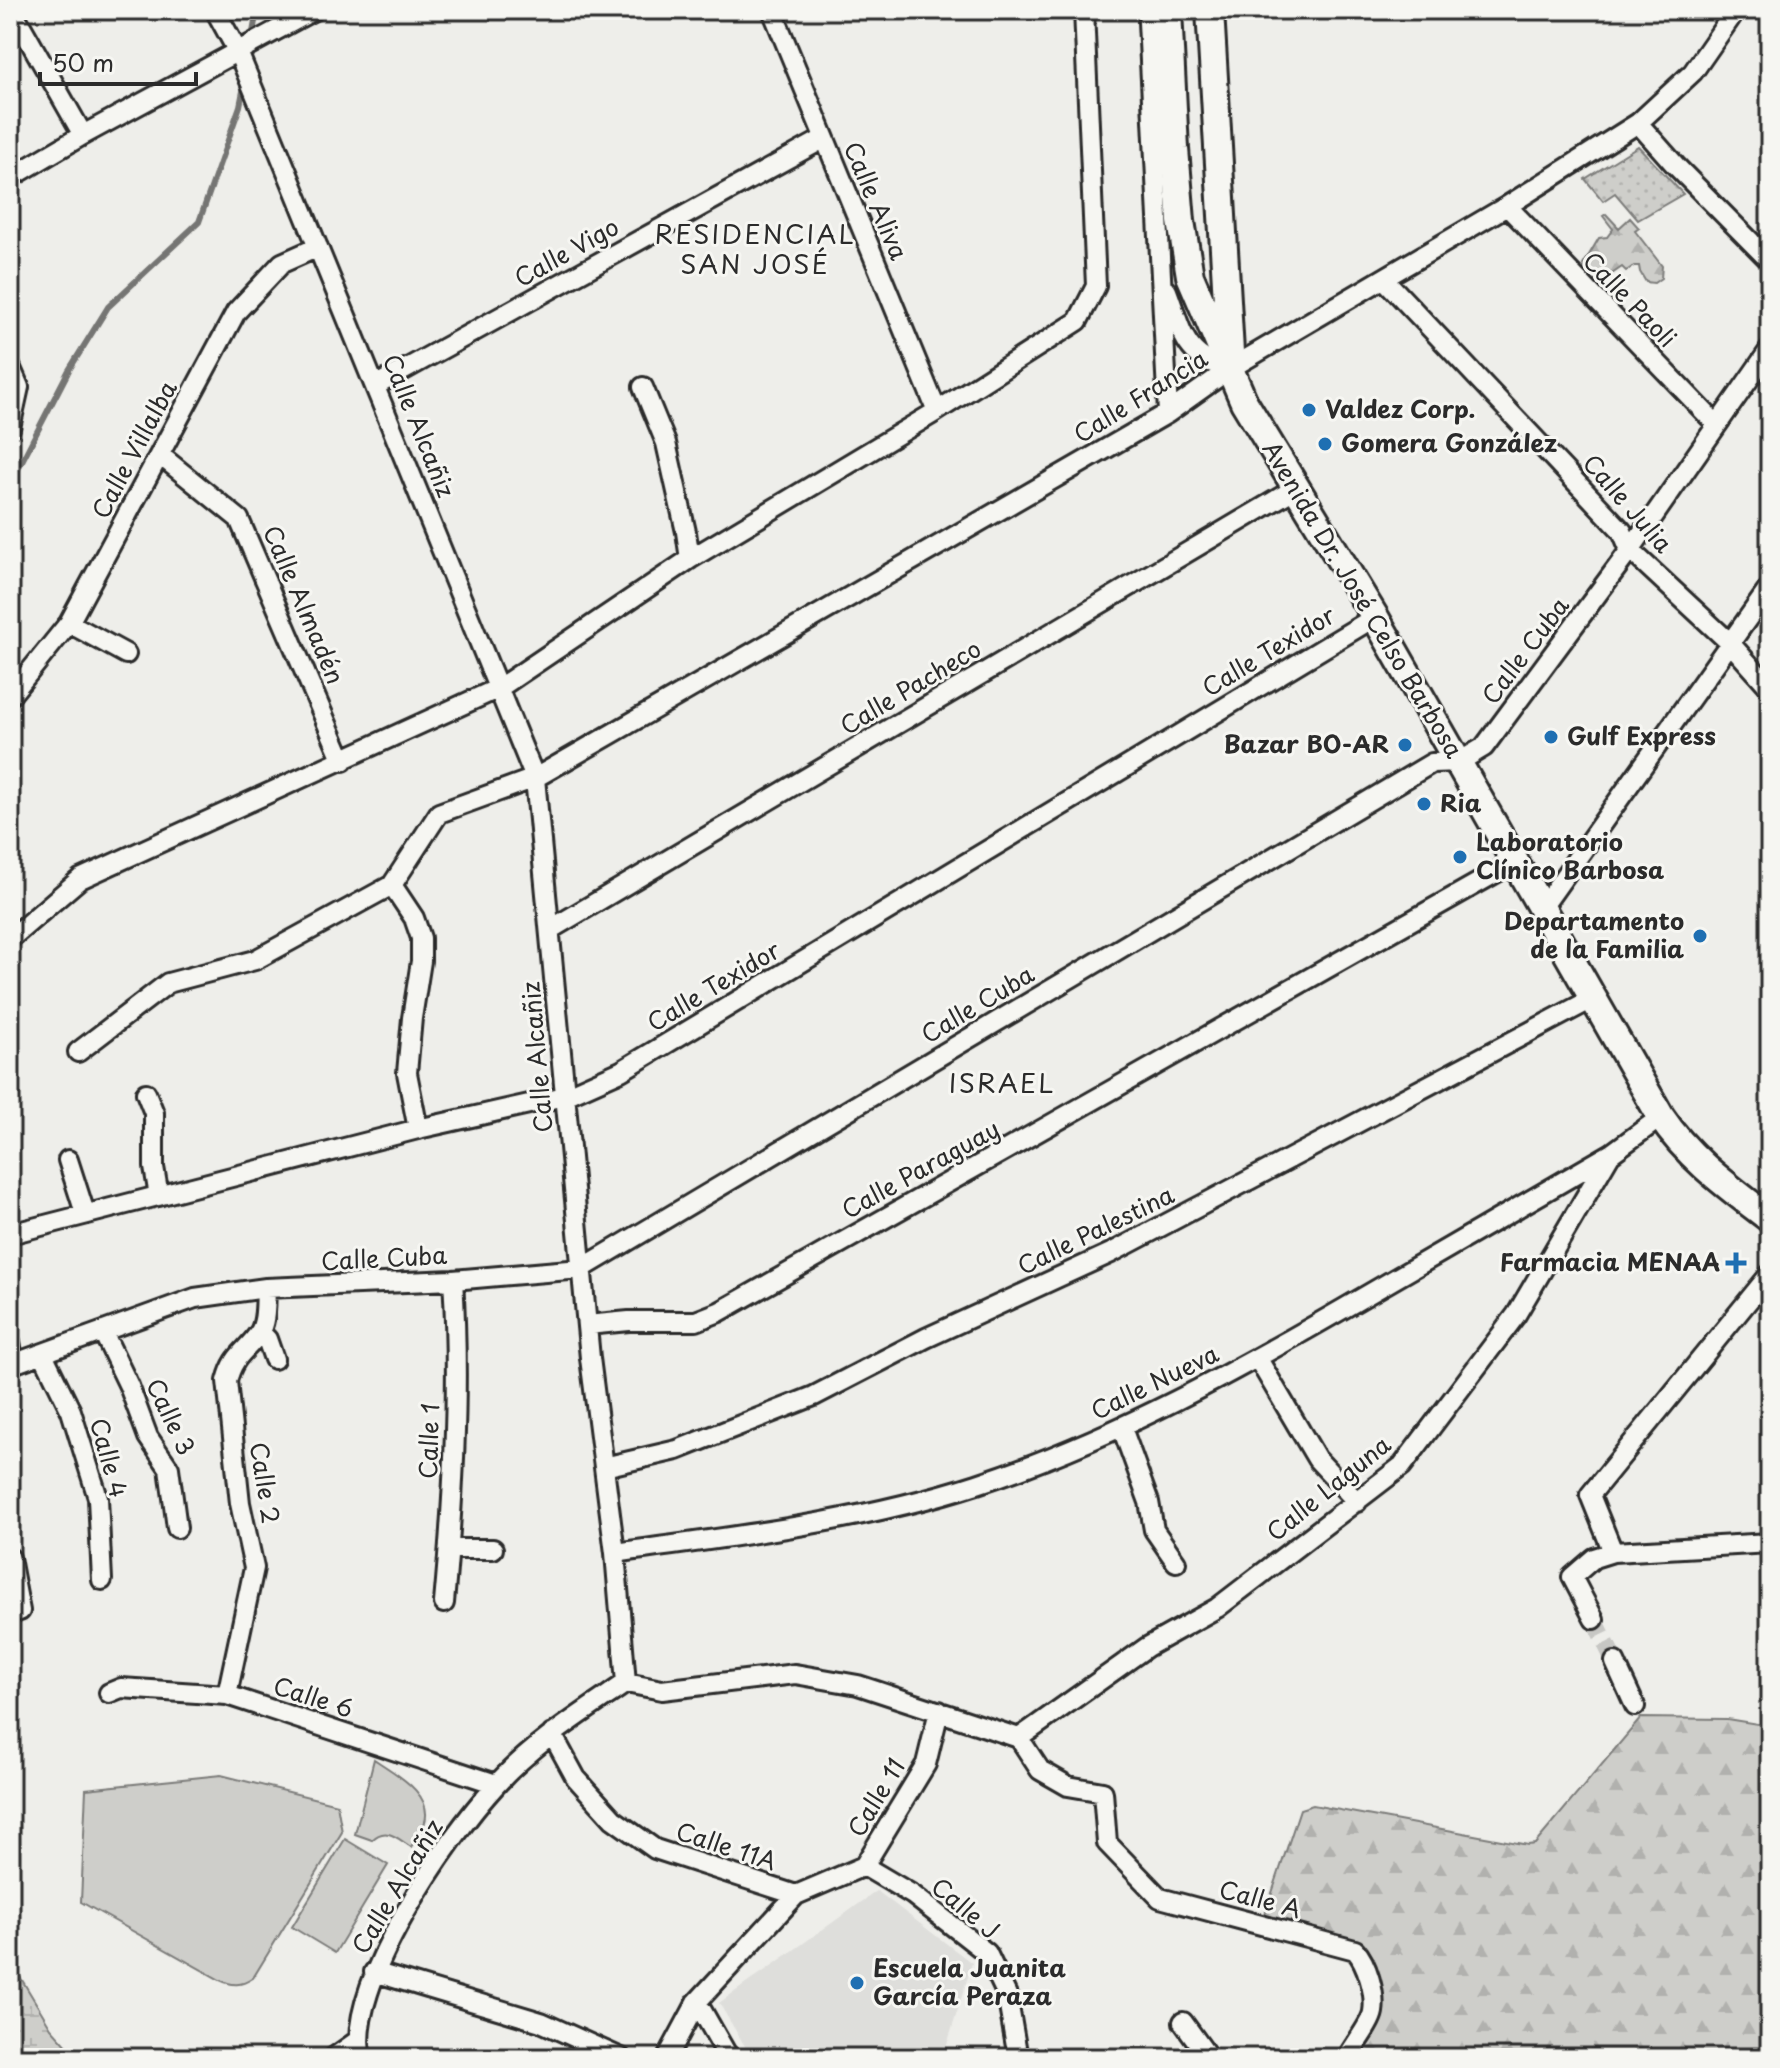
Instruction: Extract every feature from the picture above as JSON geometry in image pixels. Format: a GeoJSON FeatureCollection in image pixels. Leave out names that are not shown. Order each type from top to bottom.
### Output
{"type":"FeatureCollection","features":[{"type":"Feature","properties":{"kind":"main road","name":"Avenida Dr. José Celso Barbosa"},"geometry":{"type":"LineString","coordinates":[[1168,10],[1177,178],[1190,276],[1244,402],[1375,617],[1661,1117],[1676,1139],[1709,1171],[1770,1219]]}},
{"type":"Feature","properties":{"kind":"main road","name":"Avenida Dr. José Celso Barbosa"},"geometry":{"type":"LineString","coordinates":[[1210,10],[1231,368]]}},
{"type":"Feature","properties":{"kind":"street"},"geometry":{"type":"LineString","coordinates":[[12,10],[83,135]]}},
{"type":"Feature","properties":{"kind":"street","name":"Calle Alcañiz"},"geometry":{"type":"LineString","coordinates":[[215,10],[238,52],[535,778],[581,1269],[615,1553],[626,1683],[552,1734],[496,1784],[442,1851],[374,1972],[360,2015],[359,2050]]}},
{"type":"Feature","properties":{"kind":"street"},"geometry":{"type":"LineString","coordinates":[[10,178],[314,10]]}},
{"type":"Feature","properties":{"kind":"street","name":"Calle Aliva"},"geometry":{"type":"LineString","coordinates":[[772,10],[937,411]]}},
{"type":"Feature","properties":{"kind":"street"},"geometry":{"type":"LineString","coordinates":[[10,939],[80,879],[499,688],[690,559],[937,411],[1078,321],[1096,286],[1084,10]]}},
{"type":"Feature","properties":{"kind":"street"},"geometry":{"type":"LineString","coordinates":[[1151,10],[1148,22],[1156,215],[1168,413]]}},
{"type":"Feature","properties":{"kind":"street","name":"Calle Francia"},"geometry":{"type":"LineString","coordinates":[[392,885],[439,813],[535,778],[1168,413],[1231,368],[1385,280],[1638,123],[1693,72],[1736,10]]}},
{"type":"Feature","properties":{"kind":"street"},"geometry":{"type":"LineString","coordinates":[[1638,123],[1706,198],[1770,261]]}},
{"type":"Feature","properties":{"kind":"street","name":"Calle Vigo"},"geometry":{"type":"LineString","coordinates":[[375,386],[823,139]]}},
{"type":"Feature","properties":{"kind":"street","name":"Calle Paoli"},"geometry":{"type":"LineString","coordinates":[[1507,206],[1717,425]]}},
{"type":"Feature","properties":{"kind":"street","name":"Calle Villalba"},"geometry":{"type":"LineString","coordinates":[[10,696],[69,623],[236,312],[282,263],[318,247]]}},
{"type":"Feature","properties":{"kind":"street"},"geometry":{"type":"LineString","coordinates":[[1162,278],[1195,354],[1216,366],[1231,368]]}},
{"type":"Feature","properties":{"kind":"street","name":"Calle Julia"},"geometry":{"type":"LineString","coordinates":[[1385,280],[1622,531],[1630,550],[1730,643],[1770,688]]}},
{"type":"Feature","properties":{"kind":"street","name":"Calle Cuba"},"geometry":{"type":"LineString","coordinates":[[12,1365],[195,1298],[266,1288],[453,1280],[581,1269],[1432,763],[1459,762],[1484,747],[1630,550],[1770,349]]}},
{"type":"Feature","properties":{"kind":"street"},"geometry":{"type":"LineString","coordinates":[[10,366],[19,387],[10,428]]}},
{"type":"Feature","properties":{"kind":"street"},"geometry":{"type":"LineString","coordinates":[[643,387],[666,443],[690,559]]}},
{"type":"Feature","properties":{"kind":"street","name":"Calle Almadén"},"geometry":{"type":"LineString","coordinates":[[160,455],[239,519],[343,761]]}},
{"type":"Feature","properties":{"kind":"street","name":"Calle Pacheco"},"geometry":{"type":"LineString","coordinates":[[551,929],[1296,488]]}},
{"type":"Feature","properties":{"kind":"street"},"geometry":{"type":"LineString","coordinates":[[1541,909],[1770,587]]}},
{"type":"Feature","properties":{"kind":"street","name":"Calle Texidor"},"geometry":{"type":"LineString","coordinates":[[10,1234],[418,1129],[565,1096],[621,1071],[1375,617]]}},
{"type":"Feature","properties":{"kind":"street"},"geometry":{"type":"LineString","coordinates":[[69,623],[126,654]]}},
{"type":"Feature","properties":{"kind":"street","name":"Calle Paraguay"},"geometry":{"type":"LineString","coordinates":[[587,1325],[629,1321],[696,1321],[719,1312],[1515,862]]}},
{"type":"Feature","properties":{"kind":"street"},"geometry":{"type":"LineString","coordinates":[[78,1052],[168,983],[255,960],[392,885],[414,918],[421,938],[407,1073],[418,1129]]}},
{"type":"Feature","properties":{"kind":"street","name":"Calle Palestina"},"geometry":{"type":"LineString","coordinates":[[604,1467],[677,1450],[814,1396],[926,1338],[1111,1253],[1592,999]]}},
{"type":"Feature","properties":{"kind":"street"},"geometry":{"type":"LineString","coordinates":[[146,1093],[154,1113],[154,1167],[159,1196]]}},
{"type":"Feature","properties":{"kind":"street","name":"Calle Nueva"},"geometry":{"type":"LineString","coordinates":[[615,1553],[794,1528],[906,1504],[975,1485],[1122,1428],[1258,1359],[1612,1153],[1661,1117]]}},
{"type":"Feature","properties":{"kind":"street","name":"Calle Laguna"},"geometry":{"type":"LineString","coordinates":[[1019,1738],[1147,1647],[1217,1608],[1402,1466],[1516,1315],[1612,1153]]}},
{"type":"Feature","properties":{"kind":"street"},"geometry":{"type":"LineString","coordinates":[[68,1160],[85,1213]]}},
{"type":"Feature","properties":{"kind":"street"},"geometry":{"type":"LineString","coordinates":[[1613,1552],[1590,1495],[1770,1274]]}},
{"type":"Feature","properties":{"kind":"street","name":"Calle 1"},"geometry":{"type":"LineString","coordinates":[[444,1603],[457,1348],[453,1280]]}},
{"type":"Feature","properties":{"kind":"street"},"geometry":{"type":"LineString","coordinates":[[266,1288],[260,1332],[267,1339],[274,1359]]}},
{"type":"Feature","properties":{"kind":"street","name":"Calle 3"},"geometry":{"type":"LineString","coordinates":[[103,1332],[129,1386],[148,1437],[169,1468],[177,1528]]}},
{"type":"Feature","properties":{"kind":"street","name":"Calle 2"},"geometry":{"type":"LineString","coordinates":[[227,1695],[254,1568],[240,1503],[227,1381],[231,1363],[260,1332]]}},
{"type":"Feature","properties":{"kind":"street"},"geometry":{"type":"LineString","coordinates":[[10,1342],[12,1365]]}},
{"type":"Feature","properties":{"kind":"street","name":"Calle 4"},"geometry":{"type":"LineString","coordinates":[[43,1354],[71,1411],[98,1498],[102,1580]]}},
{"type":"Feature","properties":{"kind":"street"},"geometry":{"type":"LineString","coordinates":[[1258,1359],[1317,1459],[1357,1502]]}},
{"type":"Feature","properties":{"kind":"street"},"geometry":{"type":"LineString","coordinates":[[1122,1428],[1149,1502],[1154,1530],[1176,1562]]}},
{"type":"Feature","properties":{"kind":"street"},"geometry":{"type":"LineString","coordinates":[[1594,1619],[1572,1577],[1594,1558],[1613,1552],[1770,1543]]}},
{"type":"Feature","properties":{"kind":"street"},"geometry":{"type":"LineString","coordinates":[[449,1549],[493,1549]]}},
{"type":"Feature","properties":{"kind":"street"},"geometry":{"type":"LineString","coordinates":[[10,1558],[20,1611]]}},
{"type":"Feature","properties":{"kind":"street"},"geometry":{"type":"LineString","coordinates":[[1615,1662],[1635,1706]]}},
{"type":"Feature","properties":{"kind":"street"},"geometry":{"type":"LineString","coordinates":[[626,1683],[662,1690],[795,1674],[858,1685],[1019,1738]]}},
{"type":"Feature","properties":{"kind":"street","name":"Calle 6"},"geometry":{"type":"LineString","coordinates":[[109,1693],[121,1688],[227,1695],[496,1784]]}},
{"type":"Feature","properties":{"kind":"street","name":"Calle 11"},"geometry":{"type":"LineString","coordinates":[[667,2058],[697,2002],[796,1895],[864,1866],[926,1764],[939,1711]]}},
{"type":"Feature","properties":{"kind":"street","name":"Calle 11A"},"geometry":{"type":"LineString","coordinates":[[552,1734],[576,1778],[613,1819],[655,1849],[796,1895]]}},
{"type":"Feature","properties":{"kind":"street","name":"Calle A"},"geometry":{"type":"LineString","coordinates":[[1019,1738],[1040,1770],[1068,1786],[1103,1792],[1107,1843],[1160,1898],[1355,1950],[1365,1960],[1373,2013],[1347,2058]]}},
{"type":"Feature","properties":{"kind":"street","name":"Calle J"},"geometry":{"type":"LineString","coordinates":[[864,1866],[913,1895],[987,1953],[1007,1995],[1018,2058]]}},
{"type":"Feature","properties":{"kind":"street"},"geometry":{"type":"LineString","coordinates":[[374,1972],[541,2022],[621,2058]]}},
{"type":"Feature","properties":{"kind":"street"},"geometry":{"type":"LineString","coordinates":[[697,2002],[729,2058]]}},
{"type":"Feature","properties":{"kind":"street"},"geometry":{"type":"LineString","coordinates":[[1183,2022],[1209,2058]]}},
{"type":"Feature","properties":{"kind":"street"},"geometry":{"type":"LineString","coordinates":[[333,2058],[359,2050]]}},
{"type":"Feature","properties":{"kind":"shaded area","name":"Escuela Juanita García Peraza"},"geometry":{"type":"Polygon","coordinates":[[[877,1891],[972,1963],[943,2058],[752,2058],[719,2003],[877,1891]]]}},
{"type":"Feature","properties":{"kind":"green space"},"geometry":{"type":"Polygon","coordinates":[[[1638,146],[1683,194],[1638,220],[1615,193],[1603,201],[1585,179],[1638,146]]]}},
{"type":"Feature","properties":{"kind":"green space"},"geometry":{"type":"Polygon","coordinates":[[[1606,214],[1619,228],[1630,218],[1639,228],[1635,231],[1662,266],[1661,278],[1654,283],[1646,282],[1639,266],[1626,271],[1622,267],[1609,276],[1594,275],[1585,269],[1583,265],[1599,238],[1607,237],[1613,229],[1603,216],[1606,214]]]}},
{"type":"Feature","properties":{"kind":"green space"},"geometry":{"type":"Polygon","coordinates":[[[1641,1718],[1727,1719],[1770,1726],[1770,2058],[1353,2058],[1377,2009],[1367,1950],[1263,1920],[1300,1809],[1313,1805],[1535,1844],[1641,1718]]]}},
{"type":"Feature","properties":{"kind":"green space"},"geometry":{"type":"Polygon","coordinates":[[[374,1759],[411,1786],[424,1804],[424,1825],[411,1847],[387,1834],[372,1840],[355,1834],[374,1759]]]}},
{"type":"Feature","properties":{"kind":"green space"},"geometry":{"type":"Polygon","coordinates":[[[221,1775],[337,1804],[342,1832],[253,1978],[237,1984],[220,1980],[81,1902],[86,1789],[221,1775]]]}},
{"type":"Feature","properties":{"kind":"green space"},"geometry":{"type":"Polygon","coordinates":[[[345,1839],[388,1865],[335,1953],[292,1927],[345,1839]]]}},
{"type":"Feature","properties":{"kind":"green space"},"geometry":{"type":"Polygon","coordinates":[[[10,1960],[51,2028],[78,2058],[10,2058],[10,1960]]]}},
{"type":"Feature","properties":{"kind":"waterway"},"geometry":{"type":"LineString","coordinates":[[252,38],[257,10]]}},
{"type":"Feature","properties":{"kind":"waterway"},"geometry":{"type":"LineString","coordinates":[[10,484],[69,370],[108,307],[199,222],[240,106],[245,81]]}},
{"type":"Feature","properties":{"kind":"tunnel"},"geometry":{"type":"LineString","coordinates":[[1594,1619],[1615,1662]]}},
{"type":"Feature","properties":{"kind":"place","name":"Valdez Corp."},"geometry":{"type":"Point","coordinates":[1309,410]}},
{"type":"Feature","properties":{"kind":"place","name":"Gomera González"},"geometry":{"type":"Point","coordinates":[1325,444]}},
{"type":"Feature","properties":{"kind":"place","name":"Gulf Express"},"geometry":{"type":"Point","coordinates":[1551,737]}},
{"type":"Feature","properties":{"kind":"place","name":"Bazar BO-AR"},"geometry":{"type":"Point","coordinates":[1405,745]}},
{"type":"Feature","properties":{"kind":"place","name":"Ria"},"geometry":{"type":"Point","coordinates":[1424,804]}},
{"type":"Feature","properties":{"kind":"place","name":"Laboratorio Clínico Barbosa"},"geometry":{"type":"Point","coordinates":[1460,857]}},
{"type":"Feature","properties":{"kind":"place","name":"Departamento de la Familia"},"geometry":{"type":"Point","coordinates":[1700,936]}},
{"type":"Feature","properties":{"kind":"place","name":"Farmacia MENAA"},"geometry":{"type":"Point","coordinates":[1736,1263]}},
{"type":"Feature","properties":{"kind":"place","name":"Escuela Juanita García Peraza"},"geometry":{"type":"Point","coordinates":[857,1983]}},
{"type":"Feature","properties":{"kind":"district","name":"RESIDENCIAL SAN JOSÉ"},"geometry":{"type":"Point","coordinates":[755,250]}},
{"type":"Feature","properties":{"kind":"district","name":"ISRAEL"},"geometry":{"type":"Point","coordinates":[1002,1084]}}]}
